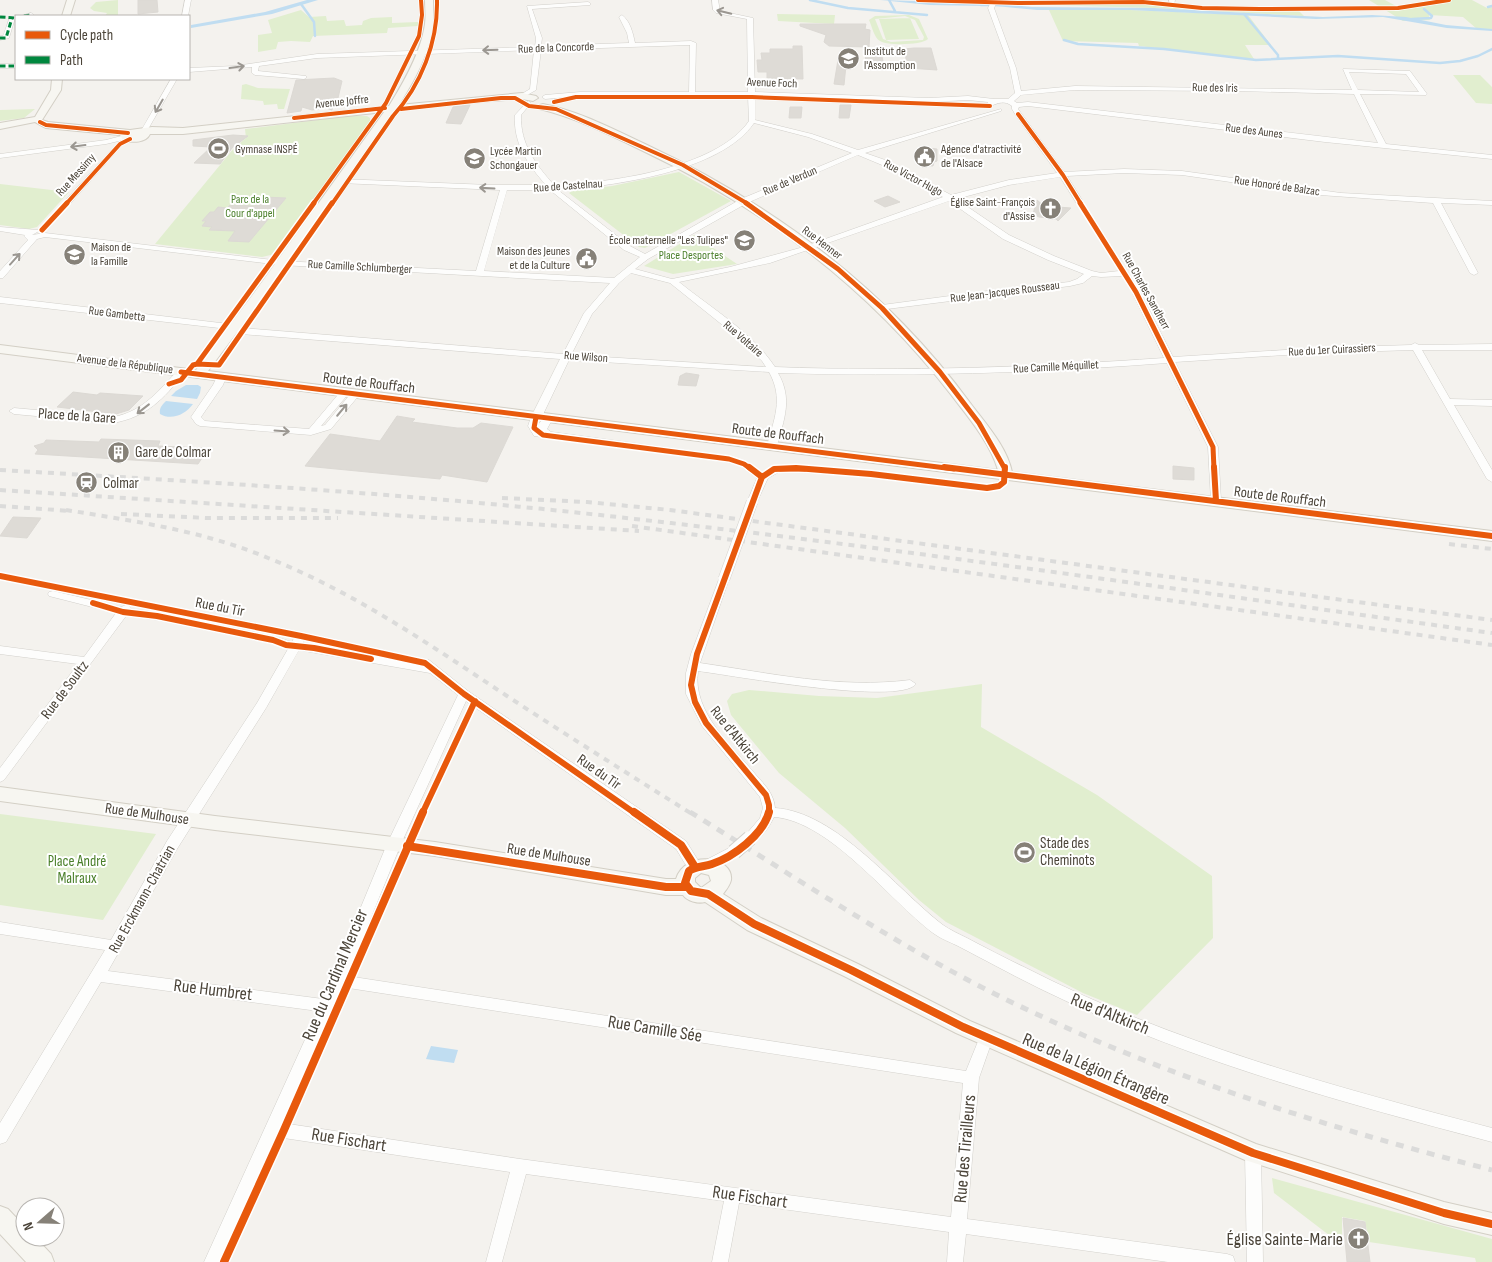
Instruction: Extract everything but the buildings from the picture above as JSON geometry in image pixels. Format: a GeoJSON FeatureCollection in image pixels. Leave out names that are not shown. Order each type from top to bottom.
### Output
{"type":"FeatureCollection","features":[{"type":"Feature","properties":{"kind":"street"},"geometry":{"type":"LineString","coordinates":[[66,15],[71,0],[78,0]]}},
{"type":"Feature","properties":{"kind":"street"},"geometry":{"type":"LineString","coordinates":[[185,15],[188,0]]}},
{"type":"Feature","properties":{"kind":"street"},"geometry":{"type":"LineString","coordinates":[[199,374],[234,329],[393,108],[421,52],[428,32],[429,0]]}},
{"type":"Feature","properties":{"kind":"street"},"geometry":{"type":"LineString","coordinates":[[715,0],[718,12],[750,18],[753,94],[752,120]]}},
{"type":"Feature","properties":{"kind":"street"},"geometry":{"type":"LineString","coordinates":[[992,107],[1009,101],[1019,93],[993,3]]}},
{"type":"Feature","properties":{"kind":"street"},"geometry":{"type":"LineString","coordinates":[[588,4],[529,7],[539,38],[532,90],[536,102],[518,115],[520,139],[533,165],[553,189],[627,248],[645,257]]}},
{"type":"Feature","properties":{"kind":"street"},"geometry":{"type":"LineString","coordinates":[[0,17],[14,18]]}},
{"type":"Feature","properties":{"kind":"street"},"geometry":{"type":"LineString","coordinates":[[622,17],[630,33],[632,45]]}},
{"type":"Feature","properties":{"kind":"street"},"geometry":{"type":"LineString","coordinates":[[6,39],[9,25],[14,18]]}},
{"type":"Feature","properties":{"kind":"street"},"geometry":{"type":"LineString","coordinates":[[0,25],[9,25]]}},
{"type":"Feature","properties":{"kind":"street","name":"Rue de la Concorde"},"geometry":{"type":"LineString","coordinates":[[190,70],[217,69],[317,56],[692,43],[694,44],[692,94]]}},
{"type":"Feature","properties":{"kind":"street"},"geometry":{"type":"LineString","coordinates":[[256,64],[255,73],[304,77]]}},
{"type":"Feature","properties":{"kind":"street"},"geometry":{"type":"LineString","coordinates":[[0,66],[15,66]]}},
{"type":"Feature","properties":{"kind":"street","name":"Rue des Iris"},"geometry":{"type":"LineString","coordinates":[[1019,93],[1058,89],[1100,88],[1424,94],[1408,72],[1345,70],[1356,92]]}},
{"type":"Feature","properties":{"kind":"street"},"geometry":{"type":"LineString","coordinates":[[0,126],[32,124],[39,121],[56,90],[57,80]]}},
{"type":"Feature","properties":{"kind":"street"},"geometry":{"type":"LineString","coordinates":[[142,134],[173,80]]}},
{"type":"Feature","properties":{"kind":"street"},"geometry":{"type":"LineString","coordinates":[[1356,92],[1383,146]]}},
{"type":"Feature","properties":{"kind":"street","name":"Avenue Foch"},"geometry":{"type":"LineString","coordinates":[[393,108],[536,102],[566,95],[692,94],[978,100],[992,107]]}},
{"type":"Feature","properties":{"kind":"street"},"geometry":{"type":"LineString","coordinates":[[1009,101],[1014,110]]}},
{"type":"Feature","properties":{"kind":"street","name":"Rue Henner"},"geometry":{"type":"LineString","coordinates":[[536,102],[607,130],[683,165],[744,201],[838,270],[882,308],[940,372],[979,424],[1005,466],[1006,476]]}},
{"type":"Feature","properties":{"kind":"street","name":"Rue des Aunes"},"geometry":{"type":"LineString","coordinates":[[992,107],[1014,110],[1028,104],[1492,157]]}},
{"type":"Feature","properties":{"kind":"street","name":"Rue de Verdun"},"geometry":{"type":"LineString","coordinates":[[540,424],[565,356],[588,313],[616,281],[645,257],[744,201],[860,152],[992,107]]}},
{"type":"Feature","properties":{"kind":"street","name":"Avenue Joffre"},"geometry":{"type":"LineString","coordinates":[[128,136],[393,108]]}},
{"type":"Feature","properties":{"kind":"street","name":"Rue Charles Sandherr"},"geometry":{"type":"LineString","coordinates":[[1014,110],[1063,175],[1125,273],[1171,361],[1213,448],[1216,502]]}},
{"type":"Feature","properties":{"kind":"street","name":"Rue Victor Hugo"},"geometry":{"type":"LineString","coordinates":[[752,120],[810,135],[860,152],[904,171],[950,198],[1006,237],[1090,273]]}},
{"type":"Feature","properties":{"kind":"street","name":"Rue de Castelnau"},"geometry":{"type":"LineString","coordinates":[[340,181],[553,189],[618,182],[683,165],[718,149],[748,127],[752,120]]}},
{"type":"Feature","properties":{"kind":"street"},"geometry":{"type":"LineString","coordinates":[[39,121],[46,125],[128,136]]}},
{"type":"Feature","properties":{"kind":"street"},"geometry":{"type":"LineString","coordinates":[[0,156],[106,142],[128,136]]}},
{"type":"Feature","properties":{"kind":"street","name":"Rue Messimy"},"geometry":{"type":"LineString","coordinates":[[44,233],[128,136]]}},
{"type":"Feature","properties":{"kind":"street","name":"Rue Honoré de Balzac"},"geometry":{"type":"LineString","coordinates":[[810,248],[950,198],[1020,180],[1096,172],[1166,172],[1350,196],[1492,203]]}},
{"type":"Feature","properties":{"kind":"street"},"geometry":{"type":"LineString","coordinates":[[480,274],[504,188]]}},
{"type":"Feature","properties":{"kind":"street"},"geometry":{"type":"LineString","coordinates":[[1436,201],[1474,272]]}},
{"type":"Feature","properties":{"kind":"street"},"geometry":{"type":"LineString","coordinates":[[0,229],[32,236],[44,233]]}},
{"type":"Feature","properties":{"kind":"street","name":"Rue Camille Schlumberger"},"geometry":{"type":"LineString","coordinates":[[44,233],[281,263],[616,281]]}},
{"type":"Feature","properties":{"kind":"street"},"geometry":{"type":"LineString","coordinates":[[0,276],[32,236]]}},
{"type":"Feature","properties":{"kind":"street"},"geometry":{"type":"LineString","coordinates":[[629,270],[672,281],[684,277],[729,270],[810,248]]}},
{"type":"Feature","properties":{"kind":"street","name":"Rue Jean-Jacques Rousseau"},"geometry":{"type":"LineString","coordinates":[[882,308],[986,293],[1070,284],[1090,273],[1101,275],[1125,273]]}},
{"type":"Feature","properties":{"kind":"street","name":"Rue Voltaire"},"geometry":{"type":"LineString","coordinates":[[672,281],[738,332],[766,359],[777,379],[783,404],[772,446]]}},
{"type":"Feature","properties":{"kind":"street","name":"Rue Gambetta"},"geometry":{"type":"LineString","coordinates":[[0,300],[234,329]]}},
{"type":"Feature","properties":{"kind":"street","name":"Rue Wilson"},"geometry":{"type":"LineString","coordinates":[[234,329],[565,356],[772,370],[940,372]]}},
{"type":"Feature","properties":{"kind":"street"},"geometry":{"type":"LineString","coordinates":[[1415,346],[1492,479]]}},
{"type":"Feature","properties":{"kind":"street","name":"Rue du 1er Cuirassiers"},"geometry":{"type":"LineString","coordinates":[[1171,361],[1291,352],[1415,346],[1492,347]]}},
{"type":"Feature","properties":{"kind":"street","name":"Avenue de la République"},"geometry":{"type":"LineString","coordinates":[[0,349],[180,374]]}},
{"type":"Feature","properties":{"kind":"street","name":"Avenue de la République"},"geometry":{"type":"LineString","coordinates":[[0,353],[180,374],[199,374]]}},
{"type":"Feature","properties":{"kind":"street","name":"Rue Camille Méquillet"},"geometry":{"type":"LineString","coordinates":[[940,372],[1171,361]]}},
{"type":"Feature","properties":{"kind":"street","name":"Place de la Gare"},"geometry":{"type":"LineString","coordinates":[[14,412],[113,420],[126,419],[144,410],[180,374]]}},
{"type":"Feature","properties":{"kind":"street","name":"Route de Rouffach"},"geometry":{"type":"LineString","coordinates":[[199,374],[350,393],[540,424],[772,446],[1492,536]]}},
{"type":"Feature","properties":{"kind":"street"},"geometry":{"type":"LineString","coordinates":[[221,377],[196,417],[198,422],[209,426],[311,432],[350,393]]}},
{"type":"Feature","properties":{"kind":"street"},"geometry":{"type":"LineString","coordinates":[[1448,402],[1492,403]]}},
{"type":"Feature","properties":{"kind":"street","name":"Route de Rouffach"},"geometry":{"type":"LineString","coordinates":[[540,424],[543,436],[561,436],[729,459],[744,464],[762,476],[774,469],[796,468],[871,474],[987,488],[999,486],[1004,482],[1006,476]]}},
{"type":"Feature","properties":{"kind":"street","name":"Rue d'Altkirch"},"geometry":{"type":"LineString","coordinates":[[762,476],[694,666],[692,694],[700,712],[766,795],[770,812],[800,818],[840,841],[939,930],[1065,995],[1148,1030],[1235,1061],[1358,1100],[1492,1135]]}},
{"type":"Feature","properties":{"kind":"street","name":"Rue du Tir"},"geometry":{"type":"LineString","coordinates":[[0,576],[130,602],[298,642],[314,648],[432,670],[681,845],[703,879]]}},
{"type":"Feature","properties":{"kind":"street","name":"Rue du Tir"},"geometry":{"type":"LineString","coordinates":[[0,583],[106,606],[123,612],[157,616],[273,640],[298,642]]}},
{"type":"Feature","properties":{"kind":"street","name":"Rue de Soultz"},"geometry":{"type":"LineString","coordinates":[[0,777],[130,602]]}},
{"type":"Feature","properties":{"kind":"street","name":"Rue Erckmann-Chatrian"},"geometry":{"type":"LineString","coordinates":[[0,1137],[116,946],[188,819],[262,705],[298,642]]}},
{"type":"Feature","properties":{"kind":"street"},"geometry":{"type":"LineString","coordinates":[[0,650],[87,661]]}},
{"type":"Feature","properties":{"kind":"street"},"geometry":{"type":"LineString","coordinates":[[694,666],[835,687],[880,688],[910,684]]}},
{"type":"Feature","properties":{"kind":"street","name":"Rue du Cardinal Mercier"},"geometry":{"type":"LineString","coordinates":[[212,1262],[339,981],[394,844],[464,694]]}},
{"type":"Feature","properties":{"kind":"street","name":"Rue de Mulhouse"},"geometry":{"type":"LineString","coordinates":[[0,794],[394,844],[666,887],[703,879]]}},
{"type":"Feature","properties":{"kind":"street"},"geometry":{"type":"LineString","coordinates":[[703,879],[762,828],[770,812]]}},
{"type":"Feature","properties":{"kind":"street","name":"Rue de la Légion Étrangère"},"geometry":{"type":"LineString","coordinates":[[703,879],[754,924],[986,1038],[1253,1153],[1444,1213],[1492,1224]]}},
{"type":"Feature","properties":{"kind":"street"},"geometry":{"type":"LineString","coordinates":[[0,928],[116,946]]}},
{"type":"Feature","properties":{"kind":"street","name":"Rue Humbret"},"geometry":{"type":"LineString","coordinates":[[98,976],[328,1006]]}},
{"type":"Feature","properties":{"kind":"street","name":"Rue Camille Sée"},"geometry":{"type":"LineString","coordinates":[[339,981],[972,1078]]}},
{"type":"Feature","properties":{"kind":"street","name":"Rue des Tirailleurs"},"geometry":{"type":"LineString","coordinates":[[955,1262],[972,1078],[986,1038]]}},
{"type":"Feature","properties":{"kind":"street","name":"Rue Fischart"},"geometry":{"type":"LineString","coordinates":[[272,1129],[520,1166],[1227,1262]]}},
{"type":"Feature","properties":{"kind":"street"},"geometry":{"type":"LineString","coordinates":[[1253,1153],[1255,1262]]}},
{"type":"Feature","properties":{"kind":"street"},"geometry":{"type":"LineString","coordinates":[[494,1262],[520,1166]]}},
{"type":"Feature","properties":{"kind":"street"},"geometry":{"type":"LineString","coordinates":[[720,1262],[733,1194]]}},
{"type":"Feature","properties":{"kind":"street"},"geometry":{"type":"LineString","coordinates":[[0,1217],[42,1262]]}},
{"type":"Feature","properties":{"kind":"green space"},"geometry":{"type":"Polygon","coordinates":[[[118,0],[118,15],[106,15],[107,13],[94,11],[90,8],[96,2],[118,0]]]}},
{"type":"Feature","properties":{"kind":"green space"},"geometry":{"type":"Polygon","coordinates":[[[1011,0],[1167,2],[1198,7],[1296,8],[1304,16],[1154,8],[1007,4],[1011,0]]]}},
{"type":"Feature","properties":{"kind":"green space"},"geometry":{"type":"Polygon","coordinates":[[[1369,0],[1385,0],[1396,6],[1443,0],[1472,0],[1487,8],[1492,7],[1492,29],[1477,29],[1463,17],[1429,15],[1430,20],[1403,21],[1369,0]]]}},
{"type":"Feature","properties":{"kind":"green space"},"geometry":{"type":"Polygon","coordinates":[[[301,10],[309,17],[326,16],[327,21],[344,20],[346,26],[362,25],[363,21],[371,18],[392,17],[392,23],[418,22],[418,26],[388,28],[387,33],[313,36],[310,42],[278,42],[276,49],[258,52],[258,35],[272,33],[268,20],[301,10]]]}},
{"type":"Feature","properties":{"kind":"green space"},"geometry":{"type":"Polygon","coordinates":[[[1049,10],[1130,10],[1248,15],[1271,45],[1245,45],[1254,59],[1139,46],[1138,43],[1063,41],[1049,10]]]}},
{"type":"Feature","properties":{"kind":"green space"},"geometry":{"type":"Polygon","coordinates":[[[777,14],[835,15],[834,24],[778,21],[777,14]]]}},
{"type":"Feature","properties":{"kind":"green space"},"geometry":{"type":"Polygon","coordinates":[[[909,15],[919,19],[928,39],[919,43],[884,43],[875,35],[869,20],[875,16],[909,15]],[[905,16],[875,19],[883,39],[891,42],[923,40],[924,37],[915,20],[905,16]]]}},
{"type":"Feature","properties":{"kind":"green space"},"geometry":{"type":"Polygon","coordinates":[[[910,18],[919,39],[886,40],[879,19],[910,18]]]}},
{"type":"Feature","properties":{"kind":"green space"},"geometry":{"type":"Polygon","coordinates":[[[1453,75],[1480,75],[1492,87],[1492,104],[1476,103],[1453,75]]]}},
{"type":"Feature","properties":{"kind":"green space"},"geometry":{"type":"Polygon","coordinates":[[[246,84],[258,88],[290,89],[284,109],[278,109],[277,104],[264,105],[263,101],[241,99],[242,85],[246,84]]]}},
{"type":"Feature","properties":{"kind":"green space"},"geometry":{"type":"Polygon","coordinates":[[[35,109],[24,118],[0,121],[0,110],[35,109]]]}},
{"type":"Feature","properties":{"kind":"green space","name":"Parc de la Cour d'appel"},"geometry":{"type":"Polygon","coordinates":[[[349,116],[367,116],[370,118],[370,122],[275,254],[262,257],[155,244],[234,148],[246,138],[245,129],[349,116]]]}},
{"type":"Feature","properties":{"kind":"green space"},"geometry":{"type":"Polygon","coordinates":[[[679,172],[731,201],[645,248],[639,247],[569,193],[572,191],[612,186],[679,172]]]}},
{"type":"Feature","properties":{"kind":"green space"},"geometry":{"type":"Polygon","coordinates":[[[0,184],[69,192],[37,227],[29,229],[0,225],[0,184]]]}},
{"type":"Feature","properties":{"kind":"green space","name":"Place Desportes"},"geometry":{"type":"Polygon","coordinates":[[[694,235],[737,264],[673,274],[644,266],[694,235]]]}},
{"type":"Feature","properties":{"kind":"green space","name":"Stade des Cheminots"},"geometry":{"type":"Polygon","coordinates":[[[982,684],[981,727],[1097,795],[1212,876],[1213,938],[1137,1015],[1083,993],[946,922],[919,900],[845,828],[779,773],[731,715],[727,701],[732,694],[749,690],[819,696],[877,698],[982,684]]]}},
{"type":"Feature","properties":{"kind":"green space","name":"Place André Malraux"},"geometry":{"type":"Polygon","coordinates":[[[0,814],[156,834],[103,920],[0,905],[0,814]]]}},
{"type":"Feature","properties":{"kind":"green space"},"geometry":{"type":"Polygon","coordinates":[[[1272,1178],[1492,1239],[1492,1262],[1476,1262],[1475,1258],[1369,1242],[1365,1221],[1342,1217],[1342,1245],[1274,1193],[1272,1178]]]}},
{"type":"Feature","properties":{"kind":"water"},"geometry":{"type":"Polygon","coordinates":[[[307,0],[318,0],[272,14],[191,28],[191,25],[265,12],[307,0]]]}},
{"type":"Feature","properties":{"kind":"water"},"geometry":{"type":"Polygon","coordinates":[[[880,0],[982,3],[985,6],[930,5],[880,0]]]}},
{"type":"Feature","properties":{"kind":"water"},"geometry":{"type":"Polygon","coordinates":[[[998,4],[1032,7],[1154,8],[1323,17],[1372,15],[1406,17],[1446,25],[1492,29],[1492,31],[1447,28],[1383,17],[1316,19],[1130,10],[1037,10],[996,6],[998,4]]]}},
{"type":"Feature","properties":{"kind":"water"},"geometry":{"type":"Polygon","coordinates":[[[186,385],[198,385],[201,387],[197,399],[171,396],[176,391],[186,385]]]}},
{"type":"Feature","properties":{"kind":"water"},"geometry":{"type":"Polygon","coordinates":[[[166,401],[193,404],[187,411],[174,417],[169,417],[160,414],[160,408],[166,401]]]}},
{"type":"Feature","properties":{"kind":"water"},"geometry":{"type":"Polygon","coordinates":[[[431,1046],[458,1050],[454,1063],[426,1059],[431,1046]]]}},
{"type":"Feature","properties":{"kind":"waterway"},"geometry":{"type":"LineString","coordinates":[[810,0],[848,8],[927,15]]}},
{"type":"Feature","properties":{"kind":"waterway"},"geometry":{"type":"LineString","coordinates":[[889,0],[895,11]]}},
{"type":"Feature","properties":{"kind":"waterway"},"geometry":{"type":"LineString","coordinates":[[301,4],[314,22],[315,36]]}},
{"type":"Feature","properties":{"kind":"waterway"},"geometry":{"type":"LineString","coordinates":[[981,5],[1001,5]]}},
{"type":"Feature","properties":{"kind":"waterway"},"geometry":{"type":"LineString","coordinates":[[1488,7],[1492,6]]}},
{"type":"Feature","properties":{"kind":"waterway"},"geometry":{"type":"LineString","coordinates":[[1412,19],[1431,18],[1432,16],[1424,9]]}},
{"type":"Feature","properties":{"kind":"waterway"},"geometry":{"type":"LineString","coordinates":[[1244,14],[1278,55],[1278,58]]}},
{"type":"Feature","properties":{"kind":"waterway"},"geometry":{"type":"LineString","coordinates":[[1064,40],[1078,44],[1164,49],[1256,60],[1338,56],[1440,63],[1460,61],[1478,56],[1492,49]]}},
{"type":"Feature","properties":{"kind":"railway"},"geometry":{"type":"LineString","coordinates":[[0,470],[358,493],[572,512],[917,554],[1492,633]]}},
{"type":"Feature","properties":{"kind":"railway"},"geometry":{"type":"LineString","coordinates":[[0,490],[639,531]]}},
{"type":"Feature","properties":{"kind":"railway"},"geometry":{"type":"LineString","coordinates":[[502,498],[587,502],[670,510],[1492,620]]}},
{"type":"Feature","properties":{"kind":"railway"},"geometry":{"type":"LineString","coordinates":[[0,506],[71,511]]}},
{"type":"Feature","properties":{"kind":"railway"},"geometry":{"type":"LineString","coordinates":[[66,510],[168,528],[219,541],[268,558],[331,587],[391,621],[692,814]]}},
{"type":"Feature","properties":{"kind":"railway"},"geometry":{"type":"LineString","coordinates":[[121,514],[207,518],[338,518]]}},
{"type":"Feature","properties":{"kind":"railway"},"geometry":{"type":"LineString","coordinates":[[632,526],[1492,645]]}},
{"type":"Feature","properties":{"kind":"railway"},"geometry":{"type":"LineString","coordinates":[[1449,544],[1492,549]]}},
{"type":"Feature","properties":{"kind":"railway"},"geometry":{"type":"LineString","coordinates":[[690,812],[841,906],[956,974],[1115,1049],[1177,1073],[1301,1116],[1492,1170]]}},
{"type":"Feature","properties":{"kind":"marked path"},"geometry":{"type":"LineString","coordinates":[[0,17],[15,18]]}},
{"type":"Feature","properties":{"kind":"marked path"},"geometry":{"type":"LineString","coordinates":[[0,38],[6,38],[12,18]]}},
{"type":"Feature","properties":{"kind":"marked path"},"geometry":{"type":"LineString","coordinates":[[0,66],[15,66]]}},
{"type":"Feature","properties":{"kind":"cycle path"},"geometry":{"type":"LineString","coordinates":[[169,384],[181,380],[193,365],[197,364],[386,103],[419,36],[422,15],[421,0]]}},
{"type":"Feature","properties":{"kind":"cycle path"},"geometry":{"type":"LineString","coordinates":[[197,364],[219,365],[393,116],[404,105],[429,55],[436,28],[437,0]]}},
{"type":"Feature","properties":{"kind":"cycle path"},"geometry":{"type":"LineString","coordinates":[[918,0],[1019,3],[1143,2],[1202,8],[1260,9],[1398,8],[1449,0]]}},
{"type":"Feature","properties":{"kind":"cycle path"},"geometry":{"type":"LineString","coordinates":[[554,102],[576,97],[752,97],[990,106]]}},
{"type":"Feature","properties":{"kind":"cycle path"},"geometry":{"type":"LineString","coordinates":[[401,109],[515,98],[529,106],[556,109],[649,149],[683,165],[744,201],[838,269],[882,308],[940,372],[979,423],[1005,467],[1004,482],[999,486],[987,488],[871,474],[796,468],[774,469],[762,477],[697,654],[691,685],[695,702],[706,723],[766,795],[769,805],[768,818],[756,834],[721,860],[713,864],[691,869],[686,875],[685,883],[689,889],[697,894],[708,894],[754,924],[851,970],[963,1027],[1253,1153],[1444,1213],[1492,1224]]}},
{"type":"Feature","properties":{"kind":"cycle path"},"geometry":{"type":"LineString","coordinates":[[294,118],[385,108]]}},
{"type":"Feature","properties":{"kind":"cycle path"},"geometry":{"type":"LineString","coordinates":[[1018,114],[1063,175],[1136,292],[1213,447],[1216,501]]}},
{"type":"Feature","properties":{"kind":"cycle path"},"geometry":{"type":"LineString","coordinates":[[40,122],[46,125],[128,133]]}},
{"type":"Feature","properties":{"kind":"cycle path"},"geometry":{"type":"LineString","coordinates":[[42,230],[120,144],[130,139]]}},
{"type":"Feature","properties":{"kind":"cycle path"},"geometry":{"type":"LineString","coordinates":[[181,372],[1492,536]]}},
{"type":"Feature","properties":{"kind":"cycle path"},"geometry":{"type":"LineString","coordinates":[[536,417],[534,428],[543,435],[729,459],[744,464],[762,477]]}},
{"type":"Feature","properties":{"kind":"cycle path"},"geometry":{"type":"LineString","coordinates":[[0,576],[301,636],[425,663],[464,694],[681,845],[695,867]]}},
{"type":"Feature","properties":{"kind":"cycle path"},"geometry":{"type":"LineString","coordinates":[[93,603],[123,612],[157,616],[273,640],[286,645],[314,648],[371,659]]}},
{"type":"Feature","properties":{"kind":"cycle path"},"geometry":{"type":"LineString","coordinates":[[224,1262],[284,1130],[407,846],[475,701]]}},
{"type":"Feature","properties":{"kind":"cycle path"},"geometry":{"type":"LineString","coordinates":[[407,846],[666,887],[686,887]]}},
{"type":"Feature","properties":{"kind":"place","name":"Institut de l'Assomption"},"geometry":{"type":"Point","coordinates":[848,58]}},
{"type":"Feature","properties":{"kind":"place","name":"Gymnase INSPÉ"},"geometry":{"type":"Point","coordinates":[219,149]}},
{"type":"Feature","properties":{"kind":"place","name":"Agence d'atractivité de l'Alsace"},"geometry":{"type":"Point","coordinates":[925,156]}},
{"type":"Feature","properties":{"kind":"place","name":"Lycée Martin Schongauer"},"geometry":{"type":"Point","coordinates":[474,158]}},
{"type":"Feature","properties":{"kind":"place","name":"Église Saint-François d'Assise"},"geometry":{"type":"Point","coordinates":[1051,209]}},
{"type":"Feature","properties":{"kind":"place","name":"École maternelle \"Les Tulipes\""},"geometry":{"type":"Point","coordinates":[744,240]}},
{"type":"Feature","properties":{"kind":"place","name":"Maison de la Famille"},"geometry":{"type":"Point","coordinates":[75,254]}},
{"type":"Feature","properties":{"kind":"place","name":"Maison des Jeunes et de la Culture"},"geometry":{"type":"Point","coordinates":[586,258]}},
{"type":"Feature","properties":{"kind":"place","name":"Gare de Colmar"},"geometry":{"type":"Point","coordinates":[119,452]}},
{"type":"Feature","properties":{"kind":"place","name":"Colmar"},"geometry":{"type":"Point","coordinates":[87,483]}},
{"type":"Feature","properties":{"kind":"place","name":"Stade des Cheminots"},"geometry":{"type":"Point","coordinates":[1024,852]}},
{"type":"Feature","properties":{"kind":"place","name":"Église Sainte-Marie"},"geometry":{"type":"Point","coordinates":[1359,1239]}}]}
